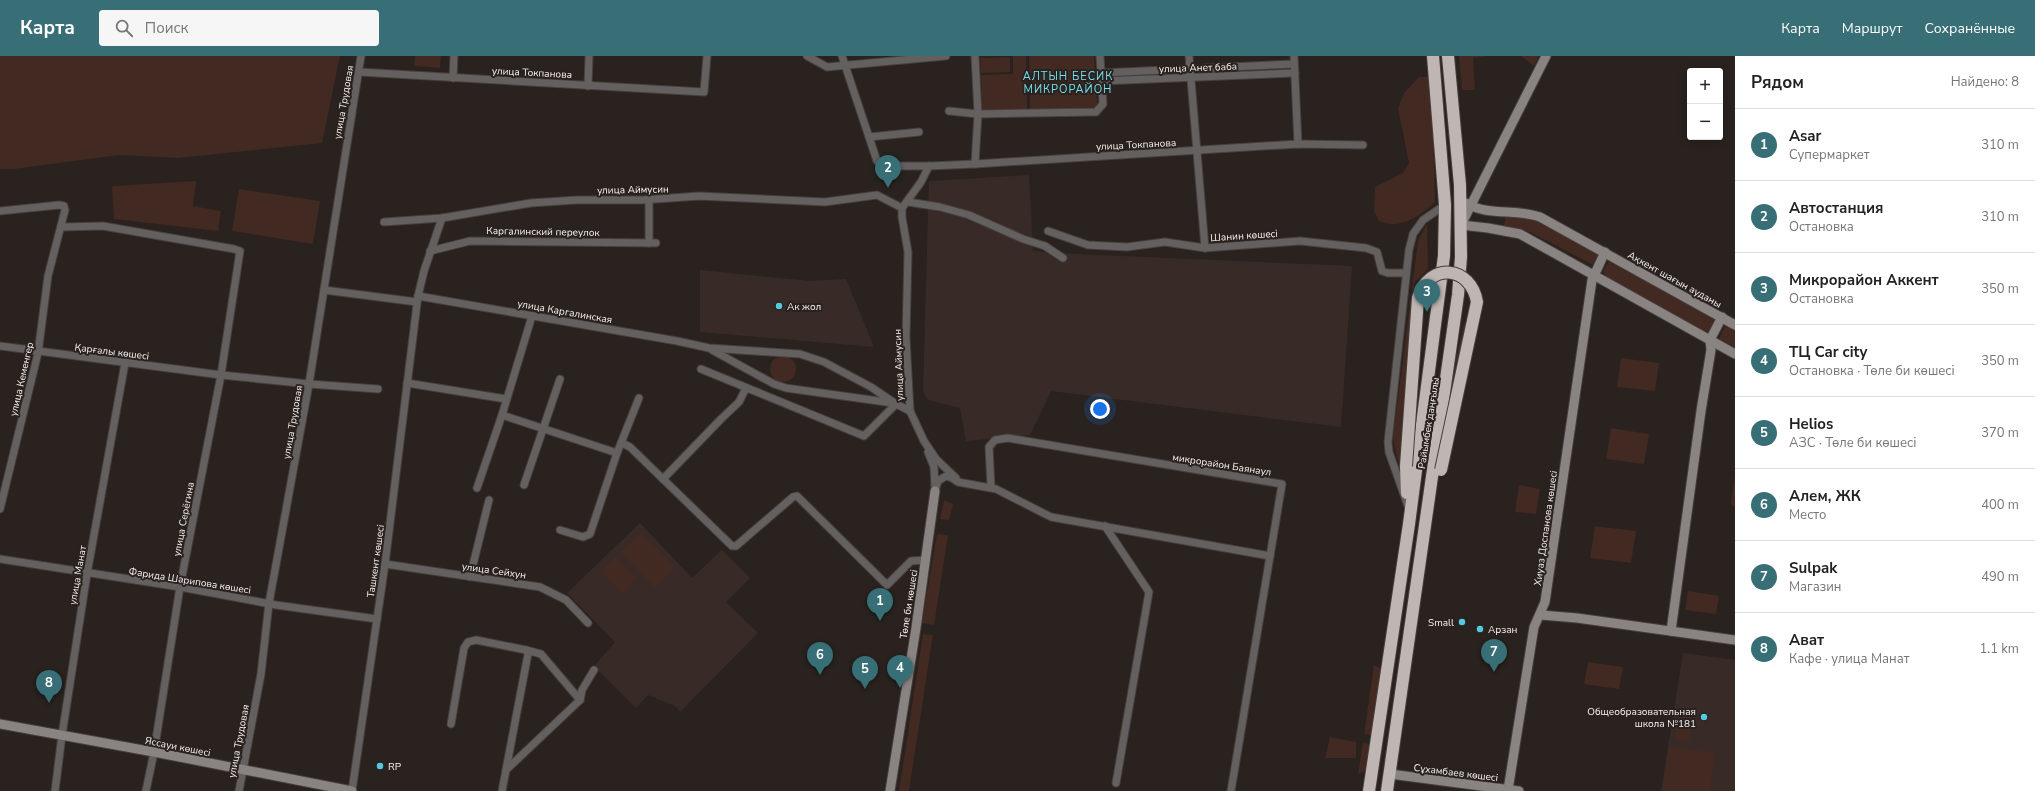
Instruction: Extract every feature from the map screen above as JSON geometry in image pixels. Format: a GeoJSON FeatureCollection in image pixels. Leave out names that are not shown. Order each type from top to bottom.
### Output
{"type":"FeatureCollection","features":[{"type":"Feature","properties":{"kind":"highway","name":"Райымбек даңғылы"},"geometry":{"type":"LineString","coordinates":[[1369,791],[1441,288],[1445,205],[1433,56]]}},
{"type":"Feature","properties":{"kind":"highway","name":"Райымбек даңғылы"},"geometry":{"type":"LineString","coordinates":[[1387,791],[1455,322],[1461,257],[1461,199],[1448,56]]}},
{"type":"Feature","properties":{"kind":"highway"},"geometry":{"type":"LineString","coordinates":[[1408,524],[1406,466],[1418,298],[1424,284],[1431,278],[1442,273],[1452,273],[1463,277],[1470,283],[1474,290],[1477,302],[1441,470],[1424,528]]}},
{"type":"Feature","properties":{"kind":"street","name":"улица Трудовая"},"geometry":{"type":"LineString","coordinates":[[239,791],[261,674],[269,603],[309,384],[345,148],[361,56]]}},
{"type":"Feature","properties":{"kind":"street"},"geometry":{"type":"LineString","coordinates":[[453,78],[454,56]]}},
{"type":"Feature","properties":{"kind":"street"},"geometry":{"type":"LineString","coordinates":[[588,86],[589,56]]}},
{"type":"Feature","properties":{"kind":"street","name":"улица Токпанова"},"geometry":{"type":"LineString","coordinates":[[359,72],[704,92],[707,56]]}},
{"type":"Feature","properties":{"kind":"street"},"geometry":{"type":"LineString","coordinates":[[807,56],[827,67],[846,64],[946,56]]}},
{"type":"Feature","properties":{"kind":"street"},"geometry":{"type":"LineString","coordinates":[[842,56],[846,64],[869,137],[919,132]]}},
{"type":"Feature","properties":{"kind":"street"},"geometry":{"type":"LineString","coordinates":[[949,111],[978,114],[1094,113],[1100,109],[1103,104],[1100,56]]}},
{"type":"Feature","properties":{"kind":"street"},"geometry":{"type":"LineString","coordinates":[[1189,56],[1205,248]]}},
{"type":"Feature","properties":{"kind":"street"},"geometry":{"type":"LineString","coordinates":[[1294,56],[1298,144]]}},
{"type":"Feature","properties":{"kind":"street"},"geometry":{"type":"LineString","coordinates":[[1546,56],[1461,226],[1488,228],[1520,234],[1592,276],[1735,354]]}},
{"type":"Feature","properties":{"kind":"street"},"geometry":{"type":"LineString","coordinates":[[975,58],[978,114],[975,161]]}},
{"type":"Feature","properties":{"kind":"street"},"geometry":{"type":"LineString","coordinates":[[1101,73],[1294,64]]}},
{"type":"Feature","properties":{"kind":"street","name":"улица Анет баба"},"geometry":{"type":"LineString","coordinates":[[1102,81],[1295,73]]}},
{"type":"Feature","properties":{"kind":"street","name":"улица Токпанова"},"geometry":{"type":"LineString","coordinates":[[869,137],[879,164],[929,166],[975,161],[1196,151],[1298,144],[1363,145]]}},
{"type":"Feature","properties":{"kind":"street"},"geometry":{"type":"LineString","coordinates":[[902,208],[908,202],[921,182],[929,166]]}},
{"type":"Feature","properties":{"kind":"street","name":"улица Аймусин"},"geometry":{"type":"LineString","coordinates":[[384,222],[442,218],[531,203],[576,200],[649,200],[699,196],[825,202],[877,194],[902,208],[902,218],[908,252],[906,338],[910,411],[924,441],[936,459],[955,476],[958,482]]}},
{"type":"Feature","properties":{"kind":"street","name":"Ақкент шағын ауданы"},"geometry":{"type":"LineString","coordinates":[[1461,199],[1471,206],[1491,212],[1530,214],[1605,252],[1735,325]]}},
{"type":"Feature","properties":{"kind":"street","name":"Каргалинский переулок"},"geometry":{"type":"LineString","coordinates":[[430,251],[470,240],[653,243],[649,200]]}},
{"type":"Feature","properties":{"kind":"street"},"geometry":{"type":"LineString","coordinates":[[908,202],[940,207],[969,215],[1023,239],[1045,246],[1063,258]]}},
{"type":"Feature","properties":{"kind":"street"},"geometry":{"type":"LineString","coordinates":[[1408,506],[1389,452],[1388,442],[1405,273],[1413,234],[1424,220],[1445,205]]}},
{"type":"Feature","properties":{"kind":"street","name":"улица Кеменгер"},"geometry":{"type":"LineString","coordinates":[[0,211],[64,206],[65,210],[48,276],[38,353],[0,509]]}},
{"type":"Feature","properties":{"kind":"street"},"geometry":{"type":"LineString","coordinates":[[1488,228],[1491,212]]}},
{"type":"Feature","properties":{"kind":"street","name":"Ташкент көшесі"},"geometry":{"type":"LineString","coordinates":[[352,791],[385,564],[417,299],[430,251],[442,218]]}},
{"type":"Feature","properties":{"kind":"street","name":"улица Серёгина"},"geometry":{"type":"LineString","coordinates":[[61,227],[77,225],[103,226],[240,251],[222,375],[180,587],[154,752],[146,791]]}},
{"type":"Feature","properties":{"kind":"street","name":"Шанин көшесі"},"geometry":{"type":"LineString","coordinates":[[1048,231],[1088,244],[1127,247],[1165,242],[1205,248],[1300,241],[1366,248],[1377,252],[1382,271],[1388,273],[1405,273]]}},
{"type":"Feature","properties":{"kind":"street","name":"Хиуаз Доспанова көшесі"},"geometry":{"type":"LineString","coordinates":[[1508,790],[1534,626],[1541,615],[1545,602],[1592,276],[1605,252]]}},
{"type":"Feature","properties":{"kind":"street","name":"улица Каргалинская"},"geometry":{"type":"LineString","coordinates":[[324,290],[417,299],[532,316],[677,340],[709,348]]}},
{"type":"Feature","properties":{"kind":"street"},"geometry":{"type":"LineString","coordinates":[[477,488],[502,415],[532,316]]}},
{"type":"Feature","properties":{"kind":"street"},"geometry":{"type":"LineString","coordinates":[[1671,631],[1701,411],[1711,350],[1710,340],[1722,317]]}},
{"type":"Feature","properties":{"kind":"street","name":"Қарғалы көшесі"},"geometry":{"type":"LineString","coordinates":[[0,346],[38,353],[222,375]]}},
{"type":"Feature","properties":{"kind":"street"},"geometry":{"type":"LineString","coordinates":[[709,348],[800,354],[830,365],[871,386],[896,404],[910,411]]}},
{"type":"Feature","properties":{"kind":"street"},"geometry":{"type":"LineString","coordinates":[[709,348],[774,384],[786,388],[896,404]]}},
{"type":"Feature","properties":{"kind":"street","name":"улица Манат"},"geometry":{"type":"LineString","coordinates":[[55,791],[87,574],[125,363]]}},
{"type":"Feature","properties":{"kind":"street"},"geometry":{"type":"LineString","coordinates":[[700,369],[864,436],[896,404]]}},
{"type":"Feature","properties":{"kind":"street"},"geometry":{"type":"LineString","coordinates":[[222,375],[378,389]]}},
{"type":"Feature","properties":{"kind":"street"},"geometry":{"type":"LineString","coordinates":[[524,485],[560,379]]}},
{"type":"Feature","properties":{"kind":"street"},"geometry":{"type":"LineString","coordinates":[[407,383],[506,399]]}},
{"type":"Feature","properties":{"kind":"street"},"geometry":{"type":"LineString","coordinates":[[663,479],[720,419],[739,402],[746,388]]}},
{"type":"Feature","properties":{"kind":"street"},"geometry":{"type":"LineString","coordinates":[[560,530],[583,537],[590,534],[617,453],[639,398]]}},
{"type":"Feature","properties":{"kind":"street"},"geometry":{"type":"LineString","coordinates":[[502,415],[617,453]]}},
{"type":"Feature","properties":{"kind":"street","name":"микрорайон Баянаул"},"geometry":{"type":"LineString","coordinates":[[991,487],[989,447],[995,440],[1008,438],[1282,484],[1231,791]]}},
{"type":"Feature","properties":{"kind":"street"},"geometry":{"type":"LineString","coordinates":[[924,441],[934,467],[935,491]]}},
{"type":"Feature","properties":{"kind":"street"},"geometry":{"type":"LineString","coordinates":[[622,443],[630,447],[732,546],[736,546],[793,497],[798,496],[887,585],[911,561],[926,560]]}},
{"type":"Feature","properties":{"kind":"street"},"geometry":{"type":"LineString","coordinates":[[935,491],[938,481],[946,476],[958,482],[991,487],[1052,517],[1270,556]]}},
{"type":"Feature","properties":{"kind":"street","name":"Төле би көшесі"},"geometry":{"type":"LineString","coordinates":[[890,791],[926,560],[935,491]]}},
{"type":"Feature","properties":{"kind":"street"},"geometry":{"type":"LineString","coordinates":[[470,577],[489,500]]}},
{"type":"Feature","properties":{"kind":"street"},"geometry":{"type":"LineString","coordinates":[[1105,526],[1149,592],[1116,783]]}},
{"type":"Feature","properties":{"kind":"street","name":"Фарида Шарипова көшесі"},"geometry":{"type":"LineString","coordinates":[[0,559],[87,574],[180,587],[269,603],[377,618]]}},
{"type":"Feature","properties":{"kind":"street","name":"улица Сейхун"},"geometry":{"type":"LineString","coordinates":[[385,564],[529,585],[549,590],[566,600],[588,622]]}},
{"type":"Feature","properties":{"kind":"street"},"geometry":{"type":"LineString","coordinates":[[1541,615],[1577,618],[1735,640]]}},
{"type":"Feature","properties":{"kind":"street"},"geometry":{"type":"LineString","coordinates":[[451,724],[464,648],[468,642],[476,640],[541,654],[580,700]]}},
{"type":"Feature","properties":{"kind":"street"},"geometry":{"type":"LineString","coordinates":[[502,791],[528,654],[526,650]]}},
{"type":"Feature","properties":{"kind":"street"},"geometry":{"type":"LineString","coordinates":[[506,770],[580,700],[582,690],[594,670]]}},
{"type":"Feature","properties":{"kind":"street","name":"Яссауи көшесі"},"geometry":{"type":"LineString","coordinates":[[0,724],[154,752],[352,791]]}},
{"type":"Feature","properties":{"kind":"street","name":"Сұхамбаев көшесі"},"geometry":{"type":"LineString","coordinates":[[1390,774],[1519,791]]}},
{"type":"Feature","properties":{"kind":"shaded area"},"geometry":{"type":"Polygon","coordinates":[[[0,56],[340,56],[322,143],[178,158],[119,155],[14,169],[0,169],[0,56]]]}},
{"type":"Feature","properties":{"kind":"shaded area"},"geometry":{"type":"Polygon","coordinates":[[[415,56],[441,56],[440,68],[414,66],[415,56]]]}},
{"type":"Feature","properties":{"kind":"shaded area"},"geometry":{"type":"Polygon","coordinates":[[[1013,56],[1026,56],[1027,109],[982,109],[981,75],[1013,74],[1013,56]]]}},
{"type":"Feature","properties":{"kind":"shaded area"},"geometry":{"type":"Polygon","coordinates":[[[1029,56],[1094,56],[1097,104],[1089,113],[1030,113],[1029,56]]]}},
{"type":"Feature","properties":{"kind":"shaded area"},"geometry":{"type":"Polygon","coordinates":[[[1459,56],[1486,56],[1473,58],[1475,90],[1462,90],[1459,56]]]}},
{"type":"Feature","properties":{"kind":"shaded area"},"geometry":{"type":"Polygon","coordinates":[[[1521,56],[1539,56],[1534,66],[1521,56]]]}},
{"type":"Feature","properties":{"kind":"shaded area"},"geometry":{"type":"Polygon","coordinates":[[[1010,57],[1010,72],[981,73],[980,58],[1010,57]]]}},
{"type":"Feature","properties":{"kind":"shaded area"},"geometry":{"type":"Polygon","coordinates":[[[1419,77],[1428,77],[1433,130],[1435,202],[1421,214],[1410,220],[1398,224],[1389,224],[1379,221],[1374,211],[1375,187],[1403,173],[1409,163],[1398,108],[1404,93],[1419,77]]]}},
{"type":"Feature","properties":{"kind":"shaded area"},"geometry":{"type":"Polygon","coordinates":[[[1029,175],[1033,251],[1352,266],[1341,427],[1051,391],[1030,435],[966,441],[960,408],[928,400],[923,391],[929,181],[1029,175]]]}},
{"type":"Feature","properties":{"kind":"shaded area"},"geometry":{"type":"Polygon","coordinates":[[[196,181],[193,206],[221,211],[218,231],[114,219],[112,186],[196,181]]]}},
{"type":"Feature","properties":{"kind":"shaded area"},"geometry":{"type":"Polygon","coordinates":[[[239,189],[320,201],[313,244],[232,231],[239,189]]]}},
{"type":"Feature","properties":{"kind":"shaded area"},"geometry":{"type":"Polygon","coordinates":[[[1506,215],[1532,217],[1599,252],[1593,265],[1530,232],[1504,226],[1506,215]]]}},
{"type":"Feature","properties":{"kind":"shaded area"},"geometry":{"type":"Polygon","coordinates":[[[1427,223],[1428,269],[1415,282],[1412,304],[1402,465],[1397,458],[1393,438],[1418,241],[1427,223]]]}},
{"type":"Feature","properties":{"kind":"shaded area"},"geometry":{"type":"Polygon","coordinates":[[[1609,262],[1711,316],[1714,319],[1711,330],[1706,332],[1606,277],[1603,271],[1609,262]]]}},
{"type":"Feature","properties":{"kind":"shaded area","name":"Ак жол"},"geometry":{"type":"Polygon","coordinates":[[[700,270],[810,281],[846,279],[874,347],[700,332],[700,270]]]}},
{"type":"Feature","properties":{"kind":"shaded area"},"geometry":{"type":"Polygon","coordinates":[[[1464,323],[1467,323],[1438,460],[1454,368],[1464,323]]]}},
{"type":"Feature","properties":{"kind":"shaded area"},"geometry":{"type":"Polygon","coordinates":[[[1726,325],[1735,330],[1735,348],[1719,339],[1726,325]]]}},
{"type":"Feature","properties":{"kind":"shaded area"},"geometry":{"type":"Polygon","coordinates":[[[783,356],[792,360],[796,369],[792,378],[783,382],[774,378],[770,369],[774,360],[783,356]]]}},
{"type":"Feature","properties":{"kind":"shaded area"},"geometry":{"type":"Polygon","coordinates":[[[1621,358],[1659,363],[1655,391],[1617,387],[1621,358]]]}},
{"type":"Feature","properties":{"kind":"shaded area"},"geometry":{"type":"Polygon","coordinates":[[[1611,428],[1649,434],[1644,464],[1606,459],[1611,428]]]}},
{"type":"Feature","properties":{"kind":"shaded area"},"geometry":{"type":"Polygon","coordinates":[[[1735,473],[1735,507],[1731,504],[1735,473]]]}},
{"type":"Feature","properties":{"kind":"shaded area"},"geometry":{"type":"Polygon","coordinates":[[[1519,485],[1540,489],[1536,514],[1515,512],[1519,485]]]}},
{"type":"Feature","properties":{"kind":"shaded area"},"geometry":{"type":"Polygon","coordinates":[[[944,500],[953,504],[949,520],[940,519],[944,500]]]}},
{"type":"Feature","properties":{"kind":"shaded area"},"geometry":{"type":"Polygon","coordinates":[[[640,523],[692,578],[722,550],[750,578],[726,602],[758,633],[680,712],[675,706],[648,695],[636,708],[594,666],[615,642],[567,593],[640,523]]]}},
{"type":"Feature","properties":{"kind":"shaded area"},"geometry":{"type":"Polygon","coordinates":[[[1595,526],[1636,531],[1631,563],[1590,558],[1595,526]]]}},
{"type":"Feature","properties":{"kind":"shaded area"},"geometry":{"type":"Polygon","coordinates":[[[640,532],[675,567],[655,588],[620,552],[640,532]]]}},
{"type":"Feature","properties":{"kind":"shaded area"},"geometry":{"type":"Polygon","coordinates":[[[937,534],[948,535],[934,625],[922,623],[937,534]]]}},
{"type":"Feature","properties":{"kind":"shaded area"},"geometry":{"type":"Polygon","coordinates":[[[615,557],[637,579],[622,593],[601,572],[615,557]]]}},
{"type":"Feature","properties":{"kind":"shaded area"},"geometry":{"type":"Polygon","coordinates":[[[1688,591],[1719,596],[1716,614],[1685,610],[1688,591]]]}},
{"type":"Feature","properties":{"kind":"shaded area"},"geometry":{"type":"Polygon","coordinates":[[[923,634],[933,635],[909,791],[899,791],[923,634]]]}},
{"type":"Feature","properties":{"kind":"shaded area","name":"Общеобразовательная школа №181"},"geometry":{"type":"Polygon","coordinates":[[[1683,653],[1735,660],[1735,791],[1661,791],[1683,653]]]}},
{"type":"Feature","properties":{"kind":"shaded area"},"geometry":{"type":"Polygon","coordinates":[[[1588,662],[1623,667],[1619,689],[1584,684],[1588,662]]]}},
{"type":"Feature","properties":{"kind":"shaded area"},"geometry":{"type":"Polygon","coordinates":[[[1374,665],[1381,669],[1371,735],[1364,734],[1374,665]]]}},
{"type":"Feature","properties":{"kind":"shaded area"},"geometry":{"type":"Polygon","coordinates":[[[1678,715],[1693,717],[1689,742],[1675,740],[1678,715]]]}},
{"type":"Feature","properties":{"kind":"shaded area"},"geometry":{"type":"Polygon","coordinates":[[[1330,737],[1356,742],[1356,758],[1325,758],[1330,737]]]}},
{"type":"Feature","properties":{"kind":"shaded area"},"geometry":{"type":"Polygon","coordinates":[[[1363,742],[1371,745],[1367,770],[1358,774],[1363,742]]]}},
{"type":"Feature","properties":{"kind":"shaded area"},"geometry":{"type":"Polygon","coordinates":[[[1669,746],[1715,753],[1710,791],[1662,791],[1669,746]]]}},
{"type":"Feature","properties":{"kind":"place","name":"Автостанция"},"geometry":{"type":"Point","coordinates":[888,188]}},
{"type":"Feature","properties":{"kind":"place","name":"Ак жол"},"geometry":{"type":"Point","coordinates":[779,306]}},
{"type":"Feature","properties":{"kind":"place","name":"Микрорайон Аккент"},"geometry":{"type":"Point","coordinates":[1427,312]}},
{"type":"Feature","properties":{"kind":"place","name":"Asar"},"geometry":{"type":"Point","coordinates":[880,621]}},
{"type":"Feature","properties":{"kind":"place","name":"Small"},"geometry":{"type":"Point","coordinates":[1462,622]}},
{"type":"Feature","properties":{"kind":"place","name":"Арзан"},"geometry":{"type":"Point","coordinates":[1480,629]}},
{"type":"Feature","properties":{"kind":"place","name":"Sulpak"},"geometry":{"type":"Point","coordinates":[1494,672]}},
{"type":"Feature","properties":{"kind":"place","name":"Алем, ЖК"},"geometry":{"type":"Point","coordinates":[820,675]}},
{"type":"Feature","properties":{"kind":"place","name":"ТЦ Car city"},"geometry":{"type":"Point","coordinates":[900,688]}},
{"type":"Feature","properties":{"kind":"place","name":"Helios"},"geometry":{"type":"Point","coordinates":[865,689]}},
{"type":"Feature","properties":{"kind":"place","name":"Ават"},"geometry":{"type":"Point","coordinates":[49,703]}},
{"type":"Feature","properties":{"kind":"place","name":"Общеобразовательная школа №181"},"geometry":{"type":"Point","coordinates":[1704,717]}},
{"type":"Feature","properties":{"kind":"place","name":"RP"},"geometry":{"type":"Point","coordinates":[380,766]}},
{"type":"Feature","properties":{"kind":"district","name":"АЛТЫН БЕСИК МИКРОРАЙОН"},"geometry":{"type":"Point","coordinates":[1068,82]}}]}
